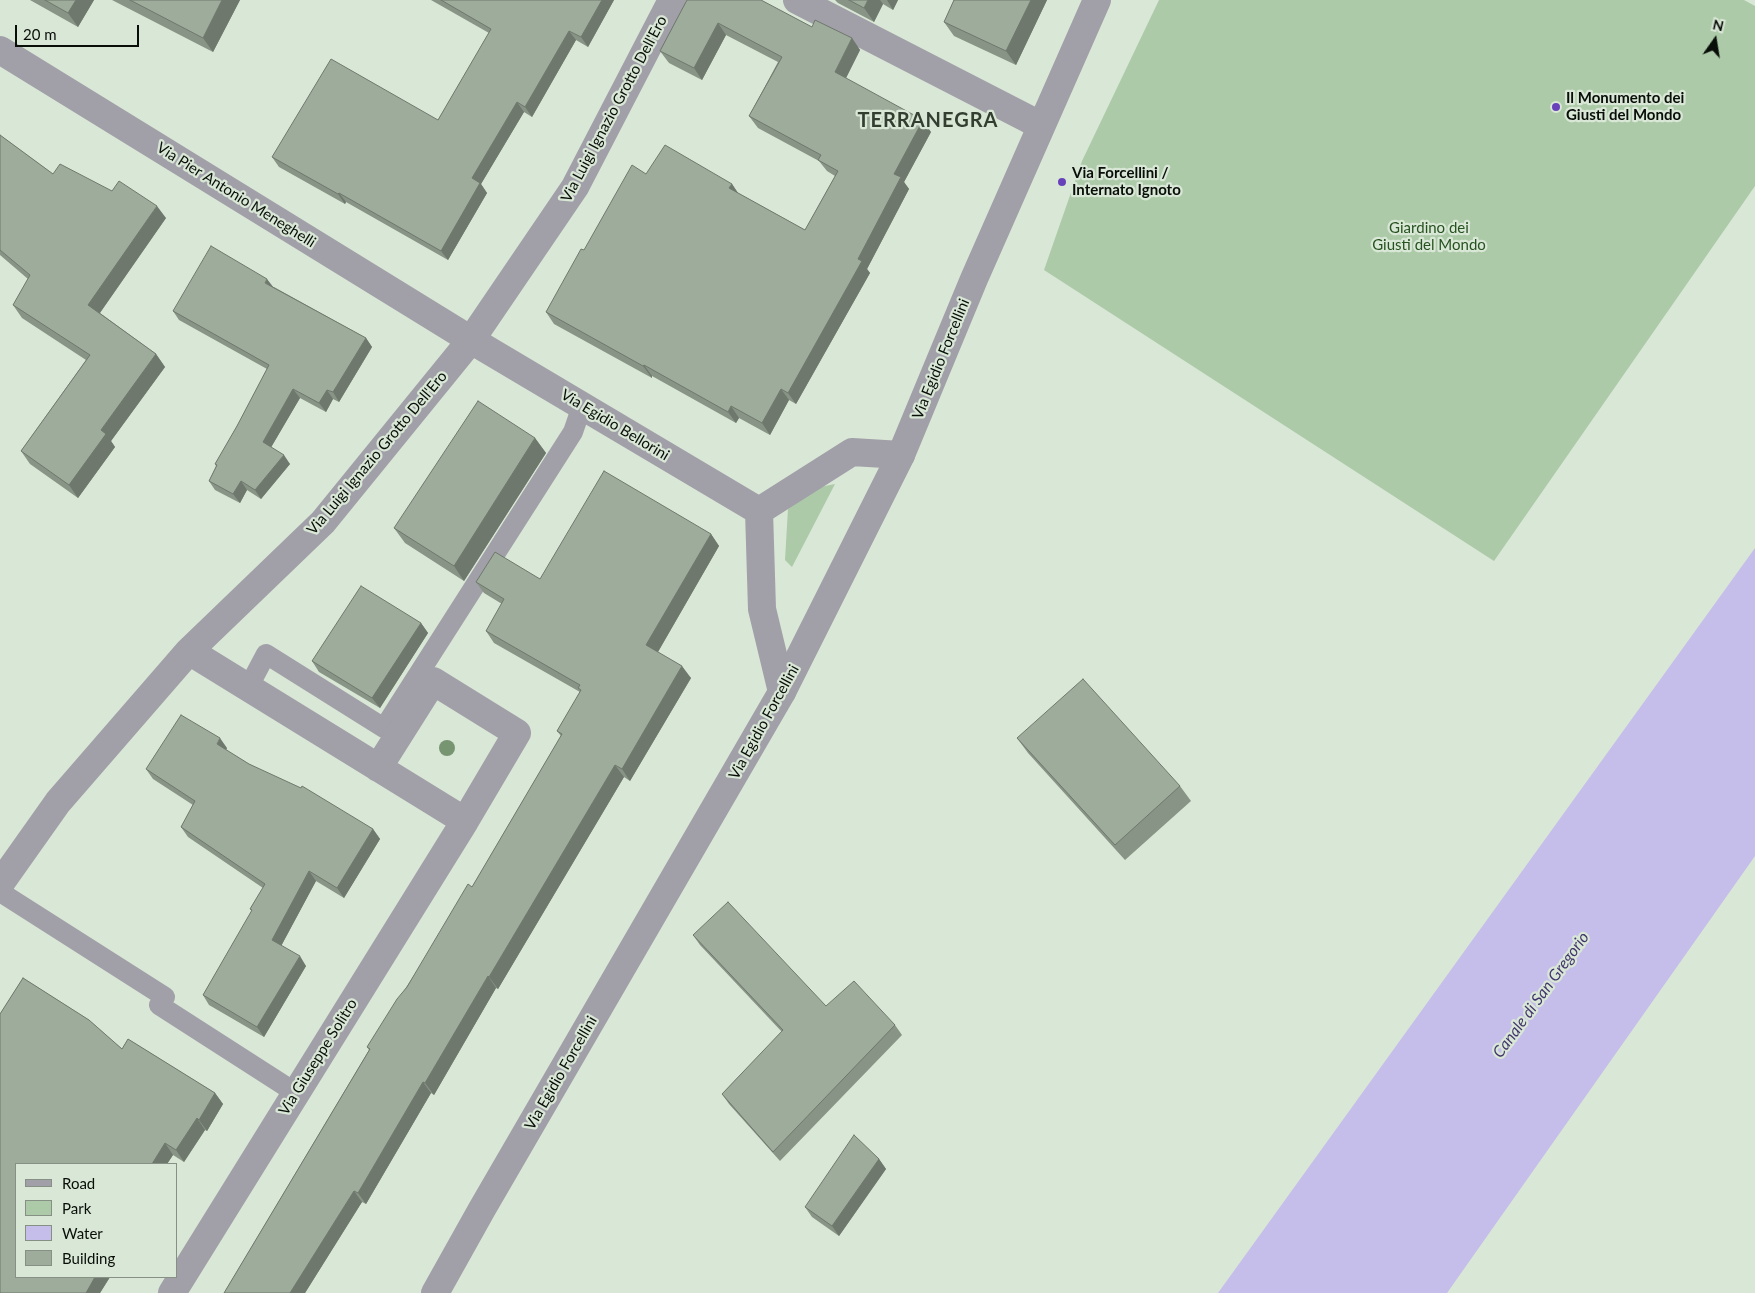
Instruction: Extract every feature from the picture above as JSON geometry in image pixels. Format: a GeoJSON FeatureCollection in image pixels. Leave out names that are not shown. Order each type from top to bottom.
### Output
{"type":"FeatureCollection","features":[{"type":"Feature","properties":{"kind":"street","name":"Via Luigi Ignazio Grotto Dell'Ero"},"geometry":{"type":"LineString","coordinates":[[0,884],[58,802],[189,651],[322,522],[471,340],[575,186],[672,0]]}},
{"type":"Feature","properties":{"kind":"street"},"geometry":{"type":"LineString","coordinates":[[797,0],[1040,125]]}},
{"type":"Feature","properties":{"kind":"street","name":"Via Egidio Forcellini"},"geometry":{"type":"LineString","coordinates":[[435,1293],[482,1208],[782,692],[901,455],[1040,125],[1097,0]]}},
{"type":"Feature","properties":{"kind":"street","name":"Via Pier Antonio Meneghelli"},"geometry":{"type":"LineString","coordinates":[[0,50],[471,340]]}},
{"type":"Feature","properties":{"kind":"street","name":"Via Egidio Bellorini"},"geometry":{"type":"LineString","coordinates":[[471,340],[758,511]]}},
{"type":"Feature","properties":{"kind":"street"},"geometry":{"type":"LineString","coordinates":[[782,692],[762,609],[758,511],[852,452],[901,455]]}},
{"type":"Feature","properties":{"kind":"street"},"geometry":{"type":"LineString","coordinates":[[189,651],[465,822]]}},
{"type":"Feature","properties":{"kind":"street","name":"Via Giuseppe Solitro"},"geometry":{"type":"LineString","coordinates":[[172,1293],[465,822],[518,733],[433,681],[378,768]]}},
{"type":"Feature","properties":{"kind":"lane"},"geometry":{"type":"LineString","coordinates":[[248,688],[266,654],[384,728],[573,432],[582,406]]}},
{"type":"Feature","properties":{"kind":"lane"},"geometry":{"type":"LineString","coordinates":[[0,892],[165,997],[159,1005],[296,1093]]}},
{"type":"Feature","properties":{"kind":"green space","name":"Giardino dei Giusti del Mondo"},"geometry":{"type":"Polygon","coordinates":[[[1159,0],[1744,0],[1755,6],[1755,186],[1494,561],[1044,270],[1082,161],[1159,0]]]}},
{"type":"Feature","properties":{"kind":"green space"},"geometry":{"type":"Polygon","coordinates":[[[835,484],[792,567],[785,560],[788,509],[820,487],[835,484]]]}},
{"type":"Feature","properties":{"kind":"water","name":"Canale di San Gregorio"},"geometry":{"type":"Polygon","coordinates":[[[1755,548],[1755,856],[1447,1293],[1218,1293],[1755,548]]]}},
{"type":"Feature","properties":{"kind":"building"},"geometry":{"type":"Polygon","coordinates":[[[45,0],[76,0],[68,13],[45,0]]]}},
{"type":"Feature","properties":{"kind":"building"},"geometry":{"type":"Polygon","coordinates":[[[130,0],[222,0],[203,38],[130,0]]]}},
{"type":"Feature","properties":{"kind":"building"},"geometry":{"type":"Polygon","coordinates":[[[441,0],[602,0],[581,37],[569,31],[525,107],[517,102],[472,178],[480,183],[441,251],[272,157],[331,59],[438,120],[491,29],[441,0]]]}},
{"type":"Feature","properties":{"kind":"building"},"geometry":{"type":"Polygon","coordinates":[[[687,0],[761,0],[812,27],[815,20],[852,38],[835,72],[923,120],[894,174],[901,177],[858,259],[862,261],[788,393],[781,389],[762,423],[731,406],[728,412],[546,312],[581,249],[584,250],[632,165],[646,174],[665,145],[732,184],[729,188],[805,230],[838,171],[818,160],[821,155],[749,116],[782,57],[718,23],[694,68],[660,51],[687,0]]]}},
{"type":"Feature","properties":{"kind":"building"},"geometry":{"type":"Polygon","coordinates":[[[849,0],[868,0],[864,8],[849,0]]]}},
{"type":"Feature","properties":{"kind":"building"},"geometry":{"type":"Polygon","coordinates":[[[954,0],[1031,0],[1006,51],[944,22],[954,0]]]}},
{"type":"Feature","properties":{"kind":"building"},"geometry":{"type":"Polygon","coordinates":[[[0,135],[53,174],[60,164],[112,191],[119,181],[157,206],[88,305],[156,354],[101,430],[106,434],[69,485],[21,451],[90,355],[13,305],[30,275],[0,250],[0,135]]]}},
{"type":"Feature","properties":{"kind":"building"},"geometry":{"type":"Polygon","coordinates":[[[211,246],[267,279],[265,283],[366,338],[333,392],[327,390],[319,403],[293,389],[263,442],[284,455],[255,490],[241,481],[233,494],[209,481],[217,465],[215,464],[269,365],[173,311],[211,246]]]}},
{"type":"Feature","properties":{"kind":"building"},"geometry":{"type":"Polygon","coordinates":[[[478,401],[535,438],[454,566],[394,528],[478,401]]]}},
{"type":"Feature","properties":{"kind":"building"},"geometry":{"type":"Polygon","coordinates":[[[604,471],[711,534],[646,645],[682,666],[622,769],[615,765],[358,1193],[354,1191],[290,1293],[224,1293],[370,1049],[367,1047],[397,999],[407,987],[468,884],[472,887],[562,734],[557,731],[581,690],[578,688],[580,685],[486,631],[504,599],[476,582],[495,552],[540,579],[604,471]]]}},
{"type":"Feature","properties":{"kind":"building"},"geometry":{"type":"Polygon","coordinates":[[[361,586],[421,623],[372,698],[312,661],[361,586]]]}},
{"type":"Feature","properties":{"kind":"building"},"geometry":{"type":"Polygon","coordinates":[[[1083,679],[1180,786],[1115,845],[1017,738],[1083,679]]]}},
{"type":"Feature","properties":{"kind":"building"},"geometry":{"type":"Polygon","coordinates":[[[181,715],[220,738],[217,744],[249,764],[301,788],[302,786],[373,829],[337,888],[309,871],[272,940],[300,956],[257,1027],[203,995],[265,884],[181,827],[195,801],[146,769],[181,715]]]}},
{"type":"Feature","properties":{"kind":"building"},"geometry":{"type":"Polygon","coordinates":[[[728,902],[826,1006],[854,981],[895,1025],[773,1152],[722,1094],[783,1030],[693,935],[728,902]]]}},
{"type":"Feature","properties":{"kind":"building"},"geometry":{"type":"Polygon","coordinates":[[[23,978],[89,1020],[122,1049],[128,1039],[215,1093],[199,1120],[197,1118],[176,1150],[165,1143],[153,1163],[15,1163],[15,1278],[94,1278],[86,1293],[0,1293],[0,1014],[23,978]]]}},
{"type":"Feature","properties":{"kind":"building"},"geometry":{"type":"Polygon","coordinates":[[[854,1135],[879,1159],[832,1226],[805,1207],[854,1135]]]}},
{"type":"Feature","properties":{"kind":"place","name":"Il Monumento dei Giusti del Mondo"},"geometry":{"type":"Point","coordinates":[1556,107]}},
{"type":"Feature","properties":{"kind":"place","name":"Via Forcellini / Internato Ignoto"},"geometry":{"type":"Point","coordinates":[1062,182]}},
{"type":"Feature","properties":{"kind":"district","name":"TERRANEGRA"},"geometry":{"type":"Point","coordinates":[928,121]}}]}
